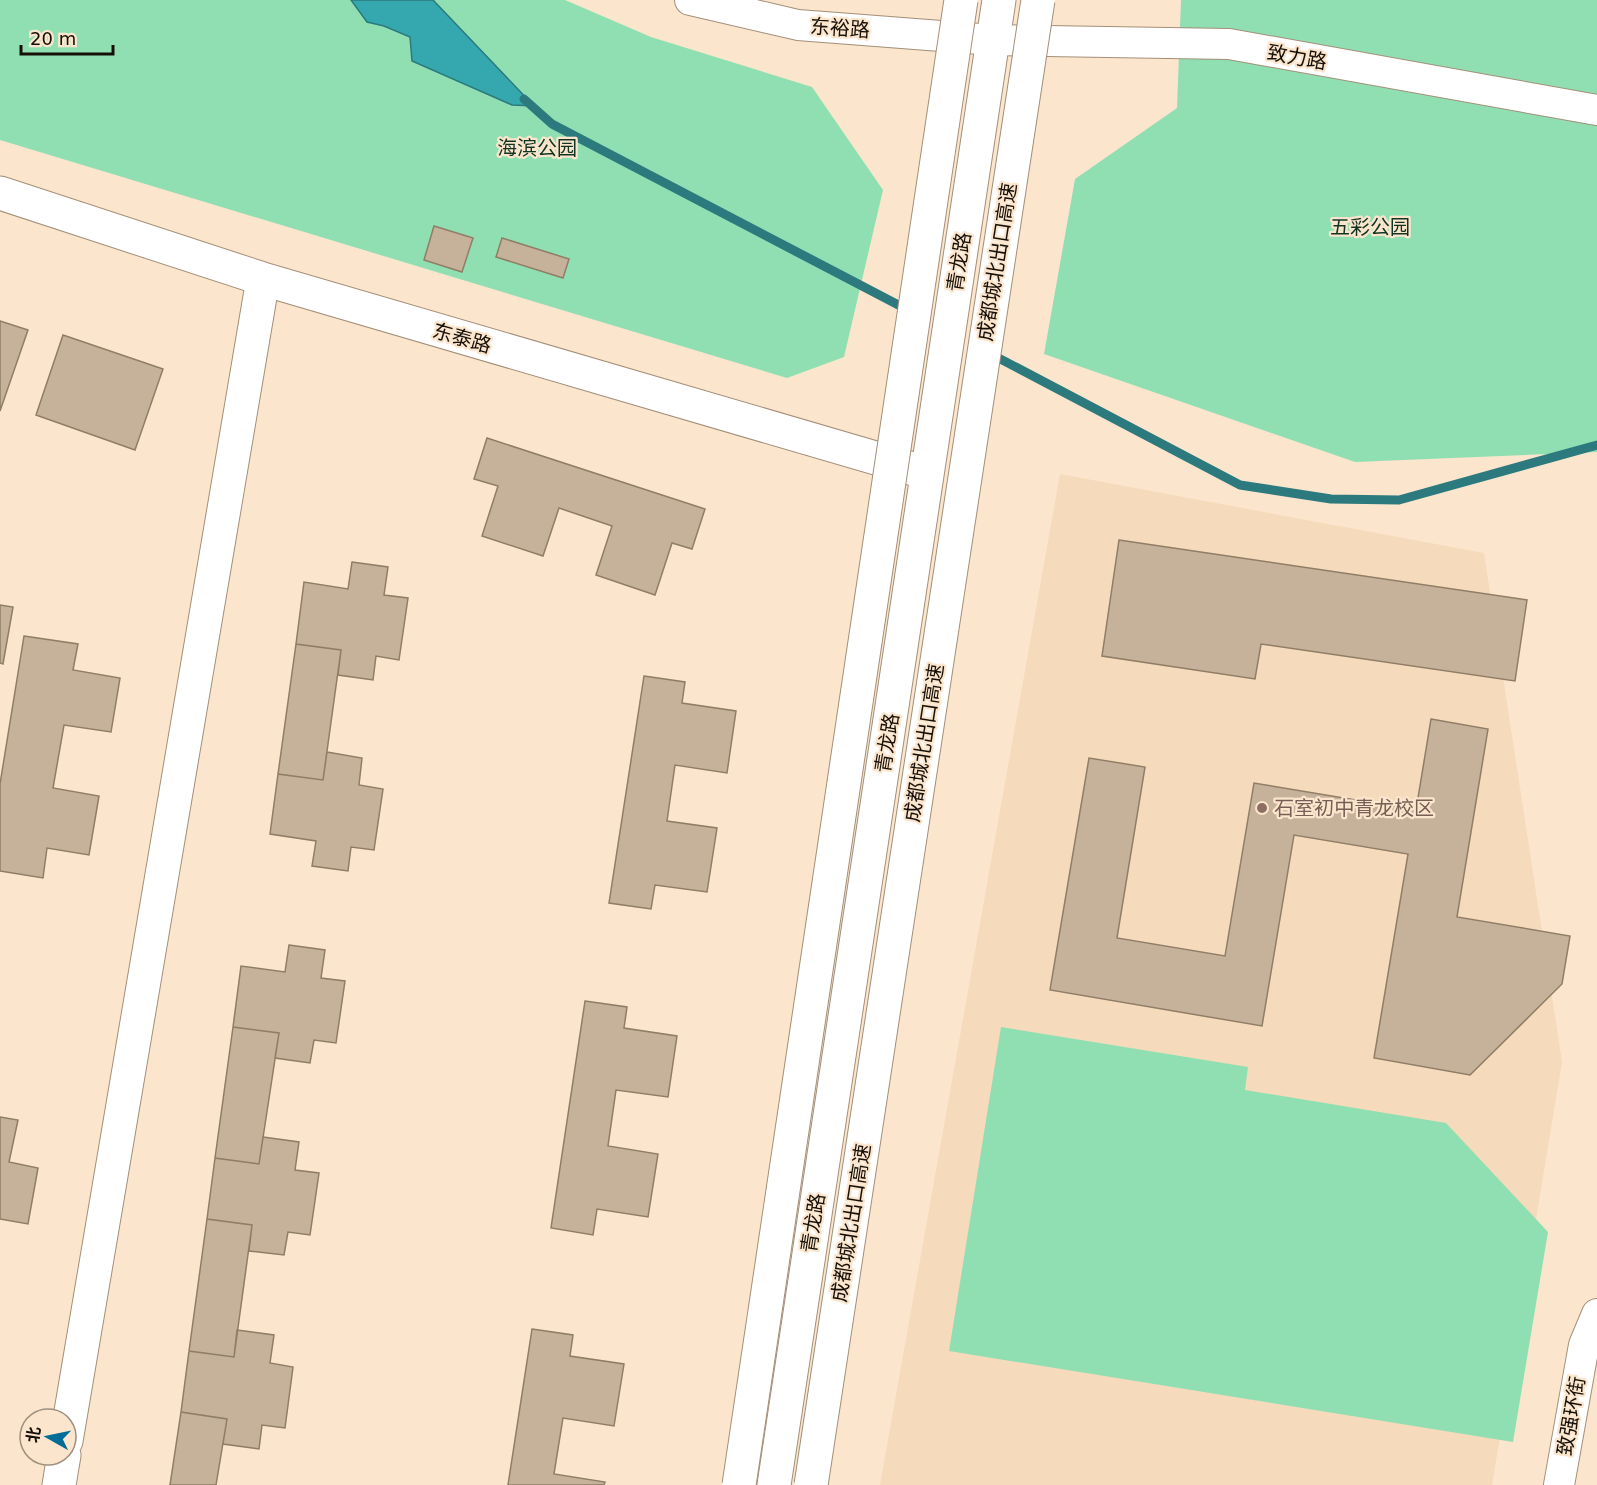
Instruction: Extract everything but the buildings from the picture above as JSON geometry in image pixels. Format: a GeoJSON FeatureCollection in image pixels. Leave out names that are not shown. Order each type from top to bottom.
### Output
{"type":"FeatureCollection","features":[{"type":"Feature","properties":{"kind":"main road"},"geometry":{"type":"LineString","coordinates":[[739,1485],[961,0]]}},
{"type":"Feature","properties":{"kind":"main road","name":"青龙路"},"geometry":{"type":"LineString","coordinates":[[774,1485],[999,0]]}},
{"type":"Feature","properties":{"kind":"main road","name":"成都城北出口高速"},"geometry":{"type":"LineString","coordinates":[[810,1485],[1038,0]]}},
{"type":"Feature","properties":{"kind":"main road","name":"东泰路"},"geometry":{"type":"LineString","coordinates":[[0,193],[263,279],[927,474]]}},
{"type":"Feature","properties":{"kind":"main road"},"geometry":{"type":"LineString","coordinates":[[72,1407],[263,279]]}},
{"type":"Feature","properties":{"kind":"main road"},"geometry":{"type":"LineString","coordinates":[[59,1485],[62,1467]]}},
{"type":"Feature","properties":{"kind":"street","name":"东裕路"},"geometry":{"type":"LineString","coordinates":[[690,0],[798,25],[993,39]]}},
{"type":"Feature","properties":{"kind":"street","name":"致力路"},"geometry":{"type":"LineString","coordinates":[[993,39],[1228,44],[1597,110]]}},
{"type":"Feature","properties":{"kind":"street","name":"致强环街"},"geometry":{"type":"LineString","coordinates":[[1559,1485],[1584,1344],[1597,1314]]}},
{"type":"Feature","properties":{"kind":"shaded area","name":"石室初中青龙校区"},"geometry":{"type":"Polygon","coordinates":[[[1060,474],[1484,553],[1562,1062],[1492,1485],[880,1485],[1060,474]]]}},
{"type":"Feature","properties":{"kind":"green space","name":"海滨公园"},"geometry":{"type":"Polygon","coordinates":[[[0,0],[565,0],[651,37],[812,87],[883,190],[844,357],[787,378],[0,140],[0,0]]]}},
{"type":"Feature","properties":{"kind":"green space","name":"五彩公园"},"geometry":{"type":"Polygon","coordinates":[[[1181,0],[1597,0],[1597,452],[1355,462],[1044,354],[1075,179],[1177,108],[1181,0]]]}},
{"type":"Feature","properties":{"kind":"green space"},"geometry":{"type":"Polygon","coordinates":[[[1001,1027],[1248,1067],[1245,1090],[1446,1123],[1548,1232],[1513,1442],[949,1351],[1001,1027]]]}},
{"type":"Feature","properties":{"kind":"water"},"geometry":{"type":"Polygon","coordinates":[[[351,0],[433,0],[534,106],[512,105],[412,61],[410,37],[384,26],[367,22],[351,0]]]}},
{"type":"Feature","properties":{"kind":"waterway"},"geometry":{"type":"LineString","coordinates":[[524,99],[552,124],[908,310]]}},
{"type":"Feature","properties":{"kind":"waterway"},"geometry":{"type":"LineString","coordinates":[[989,353],[1240,485],[1331,499],[1399,500],[1597,445]]}},
{"type":"Feature","properties":{"kind":"place","name":"石室初中青龙校区"},"geometry":{"type":"Point","coordinates":[1262,808]}}]}
